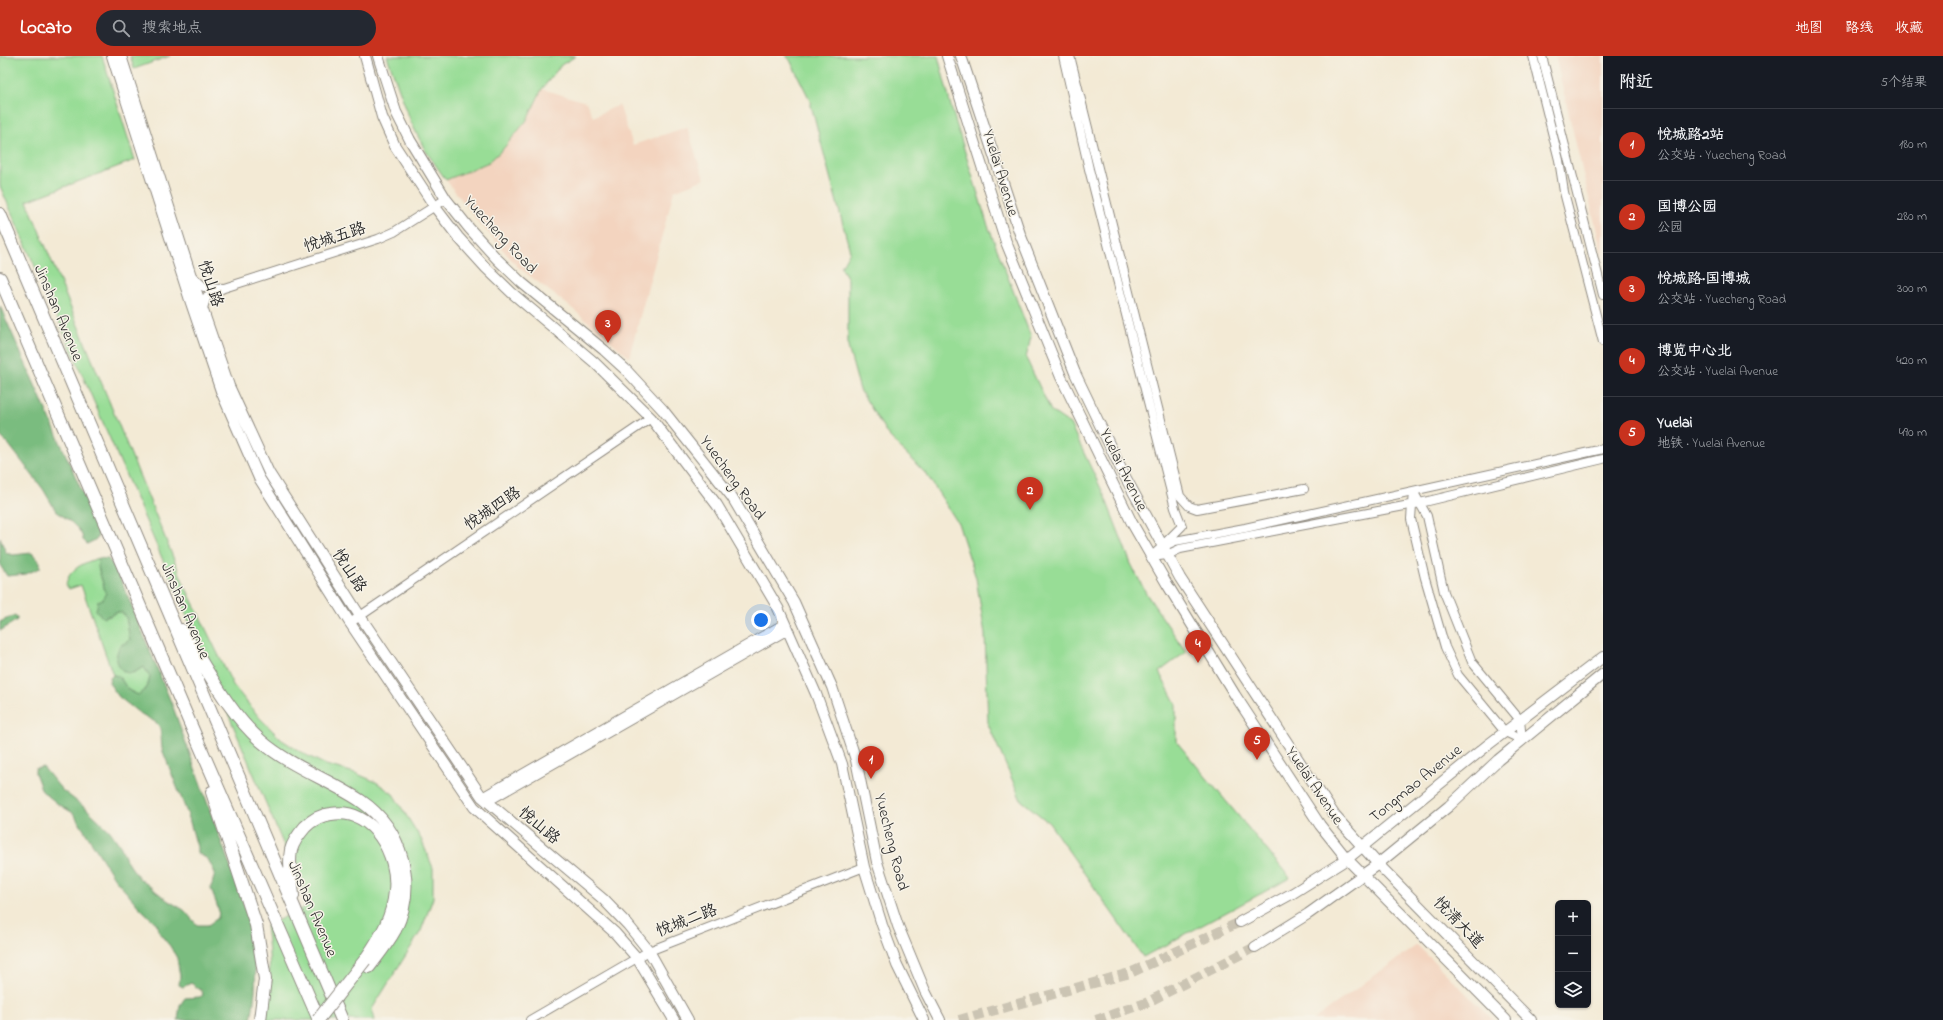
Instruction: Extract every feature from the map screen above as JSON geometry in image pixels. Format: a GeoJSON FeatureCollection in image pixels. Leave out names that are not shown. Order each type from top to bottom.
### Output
{"type":"FeatureCollection","features":[{"type":"Feature","properties":{"kind":"highway","name":"Jinshan Avenue"},"geometry":{"type":"LineString","coordinates":[[0,214],[342,1020]]}},
{"type":"Feature","properties":{"kind":"highway"},"geometry":{"type":"LineString","coordinates":[[0,278],[319,1020],[395,929],[402,910],[406,892],[403,859],[391,831],[363,802],[284,759],[250,730],[220,692],[162,597]]}},
{"type":"Feature","properties":{"kind":"highway"},"geometry":{"type":"LineString","coordinates":[[189,720],[256,925],[265,979],[260,1020]]}},
{"type":"Feature","properties":{"kind":"highway"},"geometry":{"type":"LineString","coordinates":[[295,909],[290,858],[294,842],[300,832],[308,824],[326,814],[345,814],[364,820],[374,828],[388,848],[392,861],[396,890],[393,908],[387,925],[367,964],[328,1020]]}},
{"type":"Feature","properties":{"kind":"main road","name":"悦山路"},"geometry":{"type":"LineString","coordinates":[[112,56],[190,300],[221,390],[259,478],[350,623],[474,807],[615,933],[637,958],[674,1020]]}},
{"type":"Feature","properties":{"kind":"main road","name":"悦山路"},"geometry":{"type":"LineString","coordinates":[[121,56],[191,276],[229,386],[269,473],[360,616],[485,800],[603,899],[628,925],[649,951],[688,1020]]}},
{"type":"Feature","properties":{"kind":"main road","name":"Yuecheng Road"},"geometry":{"type":"LineString","coordinates":[[365,56],[382,117],[395,146],[434,207],[458,237],[491,273],[512,293],[594,362],[651,418],[717,505],[778,608],[816,694],[842,764],[864,867],[882,925],[897,965],[924,1020]]}},
{"type":"Feature","properties":{"kind":"main road","name":"Yuecheng Road"},"geometry":{"type":"LineString","coordinates":[[378,56],[396,112],[410,140],[446,199],[469,228],[502,264],[522,283],[604,350],[627,371],[663,410],[732,497],[794,602],[832,686],[856,760],[880,869],[898,926],[925,991],[940,1020]]}},
{"type":"Feature","properties":{"kind":"main road","name":"Yuelai Avenue"},"geometry":{"type":"LineString","coordinates":[[947,56],[1006,242],[1061,377],[1132,523],[1151,558],[1235,695],[1320,825],[1347,859]]}},
{"type":"Feature","properties":{"kind":"main road","name":"Yuelai Avenue"},"geometry":{"type":"LineString","coordinates":[[960,56],[1020,234],[1075,373],[1122,471],[1184,585],[1334,816],[1363,848]]}},
{"type":"Feature","properties":{"kind":"main road","name":"Tongmao Avenue"},"geometry":{"type":"LineString","coordinates":[[1240,922],[1293,893],[1363,848],[1520,720],[1603,657]]}},
{"type":"Feature","properties":{"kind":"main road"},"geometry":{"type":"LineString","coordinates":[[1255,947],[1308,914],[1378,864],[1449,806],[1498,760],[1603,674]]}},
{"type":"Feature","properties":{"kind":"main road","name":"悦清大道"},"geometry":{"type":"LineString","coordinates":[[1363,848],[1532,1020]]}},
{"type":"Feature","properties":{"kind":"main road","name":"悦清大道"},"geometry":{"type":"LineString","coordinates":[[1347,859],[1504,1018]]}},
{"type":"Feature","properties":{"kind":"street"},"geometry":{"type":"LineString","coordinates":[[1063,56],[1089,169],[1175,508],[1182,526],[1165,551]]}},
{"type":"Feature","properties":{"kind":"street"},"geometry":{"type":"LineString","coordinates":[[1070,56],[1180,496],[1189,506],[1197,509],[1304,489]]}},
{"type":"Feature","properties":{"kind":"street"},"geometry":{"type":"LineString","coordinates":[[1533,56],[1559,160],[1564,192],[1603,342]]}},
{"type":"Feature","properties":{"kind":"street"},"geometry":{"type":"LineString","coordinates":[[1542,56],[1603,295]]}},
{"type":"Feature","properties":{"kind":"street","name":"悦城五路"},"geometry":{"type":"LineString","coordinates":[[224,288],[378,239],[394,232],[446,199]]}},
{"type":"Feature","properties":{"kind":"street"},"geometry":{"type":"LineString","coordinates":[[191,276],[204,287],[224,288]]}},
{"type":"Feature","properties":{"kind":"street"},"geometry":{"type":"LineString","coordinates":[[203,311],[203,304],[207,296],[224,288]]}},
{"type":"Feature","properties":{"kind":"street","name":"悦城四路"},"geometry":{"type":"LineString","coordinates":[[350,623],[651,418]]}},
{"type":"Feature","properties":{"kind":"street"},"geometry":{"type":"LineString","coordinates":[[1151,558],[1165,551],[1175,541],[1244,528],[1603,449]]}},
{"type":"Feature","properties":{"kind":"street"},"geometry":{"type":"LineString","coordinates":[[1165,551],[1416,503],[1603,459]]}},
{"type":"Feature","properties":{"kind":"street"},"geometry":{"type":"LineString","coordinates":[[1413,491],[1416,503],[1427,516],[1444,592],[1472,662],[1520,720],[1522,740]]}},
{"type":"Feature","properties":{"kind":"street"},"geometry":{"type":"LineString","coordinates":[[1416,503],[1411,519],[1425,578],[1445,647],[1458,675],[1505,732],[1522,740]]}},
{"type":"Feature","properties":{"kind":"street"},"geometry":{"type":"LineString","coordinates":[[485,800],[786,626]]}},
{"type":"Feature","properties":{"kind":"street","name":"悦城二路"},"geometry":{"type":"LineString","coordinates":[[530,1020],[649,951],[864,867]]}},
{"type":"Feature","properties":{"kind":"shaded area"},"geometry":{"type":"Polygon","coordinates":[[[1555,56],[1603,56],[1603,257],[1555,56]]]}},
{"type":"Feature","properties":{"kind":"shaded area"},"geometry":{"type":"Polygon","coordinates":[[[542,89],[586,102],[593,117],[619,105],[633,145],[687,127],[704,179],[674,191],[629,357],[573,309],[517,266],[478,221],[446,180],[489,162],[503,149],[527,120],[542,89]]]}},
{"type":"Feature","properties":{"kind":"shaded area"},"geometry":{"type":"Polygon","coordinates":[[[1417,945],[1493,1020],[1313,1020],[1417,945]]]}},
{"type":"Feature","properties":{"kind":"green space"},"geometry":{"type":"Polygon","coordinates":[[[0,56],[102,56],[135,160],[27,201],[184,584],[233,685],[259,717],[282,740],[304,754],[326,765],[355,773],[376,782],[393,794],[421,839],[433,868],[433,898],[421,931],[372,1009],[375,1020],[265,1020],[270,973],[266,926],[309,905],[175,588],[0,186],[0,56]]]}},
{"type":"Feature","properties":{"kind":"green space"},"geometry":{"type":"Polygon","coordinates":[[[130,56],[170,56],[134,69],[130,56]]]}},
{"type":"Feature","properties":{"kind":"green space"},"geometry":{"type":"Polygon","coordinates":[[[387,56],[576,56],[561,65],[542,89],[527,120],[503,149],[489,162],[446,180],[425,150],[411,122],[387,56]]]}},
{"type":"Feature","properties":{"kind":"green space"},"geometry":{"type":"Polygon","coordinates":[[[786,56],[938,56],[952,110],[987,223],[1031,337],[1026,358],[1051,411],[1070,424],[1105,497],[1131,564],[1147,595],[1186,652],[1159,672],[1176,704],[1176,741],[1290,878],[1143,957],[1049,823],[1021,800],[988,724],[985,634],[976,578],[958,523],[927,475],[888,435],[860,390],[848,347],[848,279],[841,267],[850,251],[809,98],[790,60],[786,56]]]}},
{"type":"Feature","properties":{"kind":"green space"},"geometry":{"type":"Polygon","coordinates":[[[0,306],[99,530],[97,539],[87,544],[83,540],[79,530],[56,511],[43,489],[10,446],[0,436],[0,306]]]}},
{"type":"Feature","properties":{"kind":"green space"},"geometry":{"type":"Polygon","coordinates":[[[0,537],[6,553],[13,555],[32,553],[40,562],[40,568],[26,574],[7,576],[0,565],[0,537]]]}},
{"type":"Feature","properties":{"kind":"green space"},"geometry":{"type":"Polygon","coordinates":[[[99,558],[98,567],[106,594],[103,599],[108,617],[118,612],[123,613],[126,617],[130,640],[121,645],[116,657],[133,673],[144,667],[150,677],[147,688],[138,695],[128,690],[119,676],[113,675],[81,585],[69,589],[66,585],[67,579],[74,570],[83,564],[99,558]]]}},
{"type":"Feature","properties":{"kind":"green space"},"geometry":{"type":"Polygon","coordinates":[[[99,558],[108,559],[116,568],[173,707],[244,905],[254,948],[255,962],[255,990],[251,1020],[178,1020],[180,1005],[185,998],[200,997],[203,995],[202,991],[191,983],[183,987],[179,985],[180,976],[177,958],[170,946],[160,934],[157,924],[139,907],[115,879],[73,813],[58,804],[42,791],[35,773],[35,769],[43,767],[62,790],[88,810],[110,831],[121,847],[126,860],[139,878],[167,900],[184,910],[197,925],[208,925],[218,918],[219,911],[211,888],[215,873],[208,859],[197,853],[197,847],[188,815],[162,749],[160,728],[157,723],[138,712],[119,697],[109,683],[110,678],[113,675],[119,676],[128,690],[138,695],[147,688],[150,677],[144,667],[135,672],[129,673],[122,671],[118,664],[117,653],[119,648],[121,645],[130,640],[126,617],[123,613],[118,612],[103,618],[96,611],[98,601],[103,599],[106,594],[98,567],[99,558]]]}},
{"type":"Feature","properties":{"kind":"green space"},"geometry":{"type":"Polygon","coordinates":[[[15,615],[17,620],[0,631],[0,622],[15,615]]]}},
{"type":"Feature","properties":{"kind":"tunnel"},"geometry":{"type":"LineString","coordinates":[[959,1020],[1130,973],[1240,922]]}},
{"type":"Feature","properties":{"kind":"tunnel"},"geometry":{"type":"LineString","coordinates":[[1096,1020],[1146,1003],[1255,947]]}},
{"type":"Feature","properties":{"kind":"place","name":"悦城路·国博城"},"geometry":{"type":"Point","coordinates":[608,343]}},
{"type":"Feature","properties":{"kind":"place","name":"国博公园"},"geometry":{"type":"Point","coordinates":[1030,510]}},
{"type":"Feature","properties":{"kind":"place","name":"博览中心北"},"geometry":{"type":"Point","coordinates":[1198,663]}},
{"type":"Feature","properties":{"kind":"place","name":"Yuelai"},"geometry":{"type":"Point","coordinates":[1257,760]}},
{"type":"Feature","properties":{"kind":"place","name":"悦城路2站"},"geometry":{"type":"Point","coordinates":[871,779]}}]}
